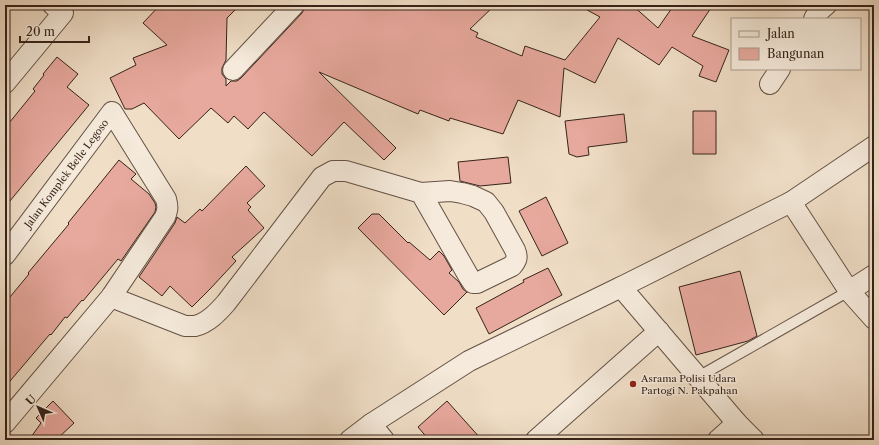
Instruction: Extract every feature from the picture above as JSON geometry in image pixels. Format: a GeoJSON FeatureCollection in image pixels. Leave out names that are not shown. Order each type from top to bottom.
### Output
{"type":"FeatureCollection","features":[{"type":"Feature","properties":{"kind":"street"},"geometry":{"type":"LineString","coordinates":[[5,83],[63,13],[53,5]]}},
{"type":"Feature","properties":{"kind":"street"},"geometry":{"type":"LineString","coordinates":[[234,70],[294,5]]}},
{"type":"Feature","properties":{"kind":"street"},"geometry":{"type":"LineString","coordinates":[[815,18],[818,12],[826,5]]}},
{"type":"Feature","properties":{"kind":"street","name":"Jalan Komplek Belle Legoso"},"geometry":{"type":"LineString","coordinates":[[5,255],[112,112],[166,199],[168,207],[165,217],[111,297],[5,423]]}},
{"type":"Feature","properties":{"kind":"street"},"geometry":{"type":"LineString","coordinates":[[350,440],[371,424],[469,361],[791,202],[874,146]]}},
{"type":"Feature","properties":{"kind":"street"},"geometry":{"type":"LineString","coordinates":[[111,297],[185,326],[195,326],[206,321],[226,303],[322,177],[333,171],[346,171],[421,193],[450,191],[462,193],[486,202],[494,212],[515,250],[517,256],[516,262],[512,266],[477,283],[473,282],[421,193]]}},
{"type":"Feature","properties":{"kind":"street"},"geometry":{"type":"LineString","coordinates":[[791,202],[849,291],[874,319]]}},
{"type":"Feature","properties":{"kind":"street"},"geometry":{"type":"LineString","coordinates":[[849,291],[874,275]]}},
{"type":"Feature","properties":{"kind":"street"},"geometry":{"type":"LineString","coordinates":[[621,286],[698,377],[754,440]]}},
{"type":"Feature","properties":{"kind":"street"},"geometry":{"type":"LineString","coordinates":[[536,440],[659,331]]}},
{"type":"Feature","properties":{"kind":"street"},"geometry":{"type":"LineString","coordinates":[[718,440],[737,422]]}},
{"type":"Feature","properties":{"kind":"street"},"geometry":{"type":"LineString","coordinates":[[371,424],[384,440]]}},
{"type":"Feature","properties":{"kind":"lane"},"geometry":{"type":"LineString","coordinates":[[698,377],[849,291]]}},
{"type":"Feature","properties":{"kind":"building"},"geometry":{"type":"Polygon","coordinates":[[[160,5],[240,5],[227,18],[226,60],[222,68],[222,74],[226,79],[226,86],[231,81],[237,81],[241,78],[302,13],[306,5],[495,5],[470,29],[478,33],[476,37],[522,56],[525,46],[565,60],[600,17],[578,5],[632,5],[658,28],[674,5],[713,5],[692,36],[729,50],[716,82],[699,76],[703,66],[672,47],[659,65],[618,38],[595,83],[564,68],[560,117],[518,100],[503,134],[450,118],[449,121],[420,110],[418,114],[319,72],[396,148],[384,160],[344,122],[312,156],[264,112],[248,129],[234,116],[228,123],[211,108],[179,139],[144,103],[132,109],[125,109],[110,78],[136,65],[133,58],[167,45],[143,23],[160,5]]]}},
{"type":"Feature","properties":{"kind":"building"},"geometry":{"type":"Polygon","coordinates":[[[57,57],[78,74],[67,87],[89,105],[5,207],[5,128],[35,91],[33,89],[57,57]]]}},
{"type":"Feature","properties":{"kind":"building"},"geometry":{"type":"Polygon","coordinates":[[[693,111],[716,111],[716,154],[693,154],[693,111]]]}},
{"type":"Feature","properties":{"kind":"building"},"geometry":{"type":"Polygon","coordinates":[[[624,114],[627,142],[588,147],[589,155],[577,157],[569,154],[565,121],[624,114]]]}},
{"type":"Feature","properties":{"kind":"building"},"geometry":{"type":"Polygon","coordinates":[[[508,157],[511,183],[480,186],[460,181],[458,162],[508,157]]]}},
{"type":"Feature","properties":{"kind":"building"},"geometry":{"type":"Polygon","coordinates":[[[119,160],[136,174],[131,179],[149,194],[155,203],[155,212],[121,261],[118,259],[83,301],[82,300],[67,318],[65,317],[5,387],[5,303],[119,160]]]}},
{"type":"Feature","properties":{"kind":"building"},"geometry":{"type":"Polygon","coordinates":[[[246,166],[265,186],[247,203],[251,207],[248,210],[264,228],[232,257],[236,261],[192,307],[170,286],[162,296],[139,277],[175,223],[177,217],[185,223],[200,209],[202,211],[246,166]]]}},
{"type":"Feature","properties":{"kind":"building"},"geometry":{"type":"Polygon","coordinates":[[[546,197],[568,243],[542,256],[519,211],[546,197]]]}},
{"type":"Feature","properties":{"kind":"building"},"geometry":{"type":"Polygon","coordinates":[[[372,214],[379,214],[408,243],[409,242],[430,260],[439,251],[444,256],[452,270],[449,273],[467,292],[444,315],[358,228],[372,214]]]}},
{"type":"Feature","properties":{"kind":"building"},"geometry":{"type":"Polygon","coordinates":[[[548,268],[562,295],[489,334],[476,308],[524,282],[523,280],[548,268]]]}},
{"type":"Feature","properties":{"kind":"building"},"geometry":{"type":"Polygon","coordinates":[[[740,271],[757,336],[748,341],[696,355],[679,287],[740,271]]]}},
{"type":"Feature","properties":{"kind":"building"},"geometry":{"type":"Polygon","coordinates":[[[53,401],[74,423],[56,440],[29,440],[41,423],[36,418],[53,401]]]}},
{"type":"Feature","properties":{"kind":"building"},"geometry":{"type":"Polygon","coordinates":[[[447,401],[482,440],[429,440],[418,427],[447,401]]]}},
{"type":"Feature","properties":{"kind":"place","name":"Asrama Polisi Udara Partogi N. Pakpahan"},"geometry":{"type":"Point","coordinates":[633,384]}}]}
